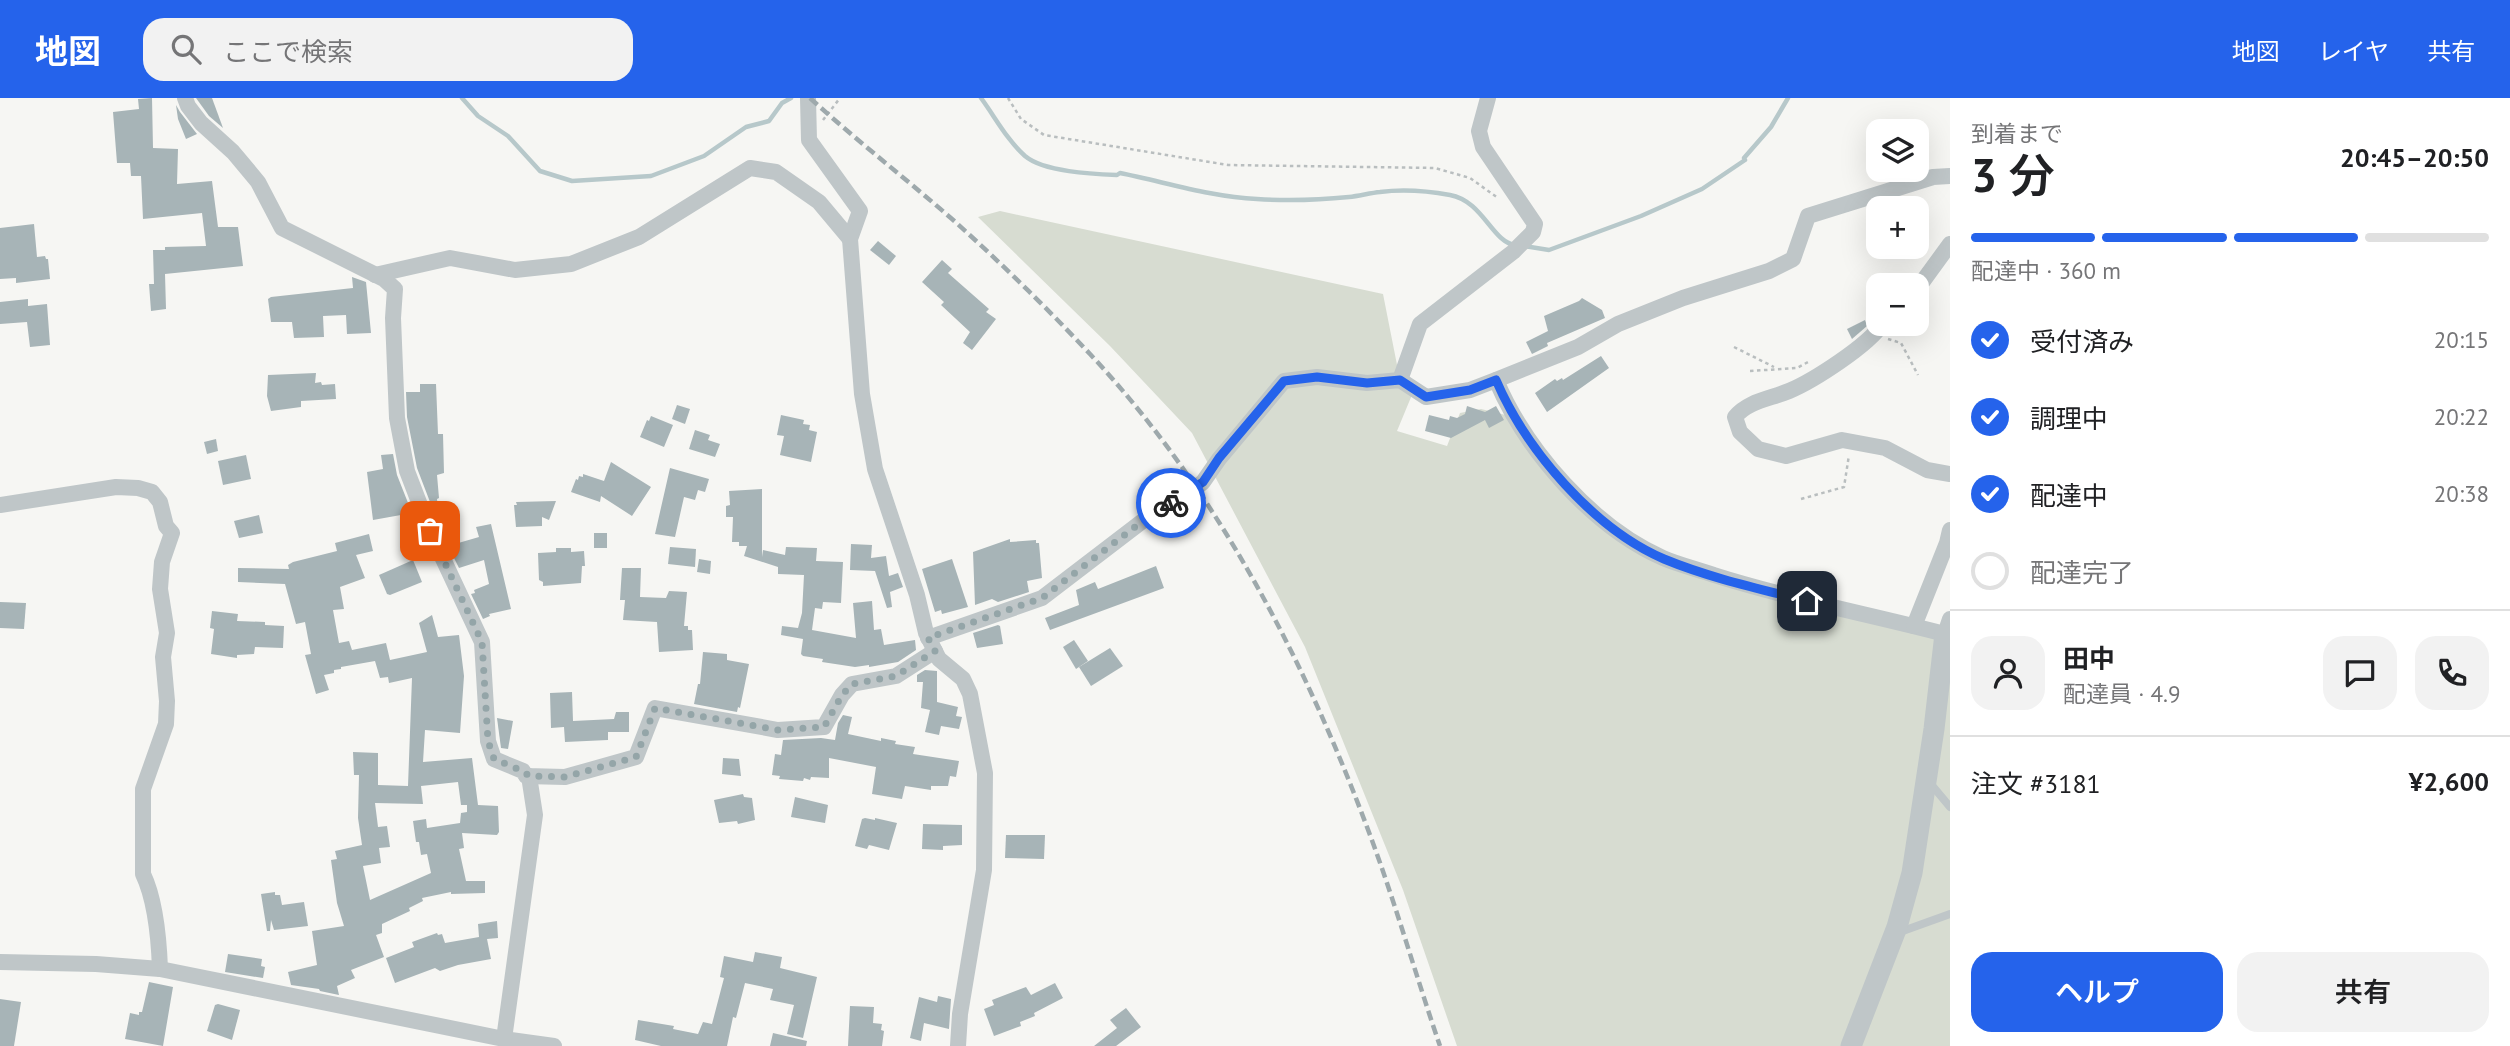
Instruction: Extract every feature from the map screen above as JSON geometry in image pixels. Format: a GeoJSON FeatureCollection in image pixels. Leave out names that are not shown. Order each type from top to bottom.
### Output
{"type":"FeatureCollection","features":[{"type":"Feature","properties":{"kind":"street"},"geometry":{"type":"LineString","coordinates":[[186,98],[188,106],[201,123],[233,152],[258,182],[282,228],[375,275],[395,289],[393,318],[397,418],[407,471],[430,531],[482,642],[488,741],[494,759],[529,776],[565,777],[636,757],[655,708],[778,730],[824,727],[842,695],[852,684],[896,676],[932,645],[1042,598],[1144,520],[1203,482],[1219,458],[1284,381],[1317,377],[1367,383],[1400,380],[1426,397],[1470,390],[1578,347],[1618,324],[1683,298],[1769,271],[1793,259],[1808,216],[1933,177],[1950,176]]}},
{"type":"Feature","properties":{"kind":"street"},"geometry":{"type":"LineString","coordinates":[[808,98],[809,140],[860,211],[850,239],[862,394],[875,469],[932,645],[939,659],[963,679],[970,694],[985,773],[984,870],[960,1014],[958,1046]]}},
{"type":"Feature","properties":{"kind":"street"},"geometry":{"type":"LineString","coordinates":[[1400,380],[1420,324],[1513,252],[1533,232],[1535,224],[1483,147],[1479,131],[1488,98]]}},
{"type":"Feature","properties":{"kind":"street"},"geometry":{"type":"LineString","coordinates":[[375,275],[450,258],[515,271],[571,264],[639,237],[750,168],[776,172],[819,202],[850,239]]}},
{"type":"Feature","properties":{"kind":"street"},"geometry":{"type":"LineString","coordinates":[[1929,273],[1950,244]]}},
{"type":"Feature","properties":{"kind":"street"},"geometry":{"type":"LineString","coordinates":[[1870,336],[1808,381],[1743,408],[1735,417],[1740,432],[1758,449],[1786,456],[1842,440],[1885,448],[1927,470],[1950,474]]}},
{"type":"Feature","properties":{"kind":"street"},"geometry":{"type":"LineString","coordinates":[[1496,380],[1525,435],[1554,471],[1609,528],[1663,558],[1755,588],[1914,626],[1947,626],[1912,873],[1894,934],[1851,1046]]}},
{"type":"Feature","properties":{"kind":"street"},"geometry":{"type":"LineString","coordinates":[[0,505],[116,487],[138,488],[152,492],[160,502],[166,526],[172,533],[162,562],[160,589],[167,633],[163,657],[166,724],[143,789],[143,874],[148,885],[160,953],[160,969]]}},
{"type":"Feature","properties":{"kind":"street"},"geometry":{"type":"LineString","coordinates":[[1914,626],[1950,530]]}},
{"type":"Feature","properties":{"kind":"street"},"geometry":{"type":"LineString","coordinates":[[504,1039],[535,815],[529,776]]}},
{"type":"Feature","properties":{"kind":"street"},"geometry":{"type":"LineString","coordinates":[[0,962],[96,964],[160,969],[504,1039],[554,1046]]}},
{"type":"Feature","properties":{"kind":"lane"},"geometry":{"type":"LineString","coordinates":[[1927,779],[1950,807]]}},
{"type":"Feature","properties":{"kind":"lane"},"geometry":{"type":"LineString","coordinates":[[1894,934],[1950,914]]}},
{"type":"Feature","properties":{"kind":"path"},"geometry":{"type":"LineString","coordinates":[[1007,98],[1021,119],[1044,135],[1228,165],[1435,167],[1470,178],[1502,201]]}},
{"type":"Feature","properties":{"kind":"path"},"geometry":{"type":"LineString","coordinates":[[1889,336],[1901,343],[1918,375]]}},
{"type":"Feature","properties":{"kind":"path"},"geometry":{"type":"LineString","coordinates":[[1734,347],[1777,369]]}},
{"type":"Feature","properties":{"kind":"path"},"geometry":{"type":"LineString","coordinates":[[1750,370],[1797,368],[1816,358]]}},
{"type":"Feature","properties":{"kind":"path"},"geometry":{"type":"LineString","coordinates":[[1801,499],[1844,486],[1847,460],[1855,442]]}},
{"type":"Feature","properties":{"kind":"shaded area"},"geometry":{"type":"Polygon","coordinates":[[[1000,211],[1383,294],[1400,380],[1414,390],[1397,431],[1447,446],[1460,413],[1481,409],[1514,417],[1595,513],[1663,559],[1944,634],[1950,617],[1950,1046],[1457,1046],[1403,890],[1305,647],[1192,433],[1110,346],[978,217],[1000,211]]]}},
{"type":"Feature","properties":{"kind":"building"},"geometry":{"type":"Polygon","coordinates":[[[152,98],[153,148],[178,149],[177,184],[212,181],[218,227],[238,227],[243,266],[165,274],[166,309],[151,311],[149,284],[154,284],[153,250],[206,246],[202,213],[143,219],[141,176],[131,176],[130,163],[117,163],[113,112],[139,109],[138,99],[152,98]]]}},
{"type":"Feature","properties":{"kind":"building"},"geometry":{"type":"Polygon","coordinates":[[[196,98],[212,98],[223,128],[209,116],[196,98]]]}},
{"type":"Feature","properties":{"kind":"building"},"geometry":{"type":"Polygon","coordinates":[[[176,105],[180,112],[197,134],[186,139],[176,105]]]}},
{"type":"Feature","properties":{"kind":"building"},"geometry":{"type":"Polygon","coordinates":[[[34,224],[37,257],[45,256],[48,259],[50,279],[16,283],[16,278],[0,279],[0,228],[34,224]]]}},
{"type":"Feature","properties":{"kind":"building"},"geometry":{"type":"Polygon","coordinates":[[[878,241],[896,256],[889,265],[870,250],[878,241]]]}},
{"type":"Feature","properties":{"kind":"building"},"geometry":{"type":"Polygon","coordinates":[[[942,260],[952,269],[948,273],[989,309],[986,312],[996,319],[972,350],[963,343],[970,332],[941,305],[944,302],[922,282],[942,260]]]}},
{"type":"Feature","properties":{"kind":"building"},"geometry":{"type":"Polygon","coordinates":[[[352,277],[366,282],[371,333],[347,334],[346,315],[323,316],[324,337],[294,338],[292,322],[271,322],[268,299],[271,297],[353,288],[352,277]]]}},
{"type":"Feature","properties":{"kind":"building"},"geometry":{"type":"Polygon","coordinates":[[[1582,298],[1602,310],[1605,318],[1547,343],[1548,346],[1532,354],[1526,342],[1548,331],[1544,316],[1582,298]]]}},
{"type":"Feature","properties":{"kind":"building"},"geometry":{"type":"Polygon","coordinates":[[[28,299],[28,306],[47,304],[50,345],[30,347],[27,322],[0,324],[0,302],[28,299]]]}},
{"type":"Feature","properties":{"kind":"building"},"geometry":{"type":"Polygon","coordinates":[[[1865,320],[1866,327],[1852,339],[1847,329],[1865,320]]]}},
{"type":"Feature","properties":{"kind":"building"},"geometry":{"type":"Polygon","coordinates":[[[1601,356],[1609,368],[1547,412],[1535,393],[1555,379],[1563,380],[1601,356]]]}},
{"type":"Feature","properties":{"kind":"building"},"geometry":{"type":"Polygon","coordinates":[[[316,373],[315,383],[335,384],[336,399],[301,401],[301,407],[271,411],[267,396],[268,375],[316,373]]]}},
{"type":"Feature","properties":{"kind":"building"},"geometry":{"type":"Polygon","coordinates":[[[420,384],[436,384],[438,434],[443,434],[444,473],[437,475],[439,498],[435,515],[417,468],[407,417],[406,392],[420,392],[420,384]]]}},
{"type":"Feature","properties":{"kind":"building"},"geometry":{"type":"Polygon","coordinates":[[[677,405],[690,409],[685,424],[672,419],[677,405]]]}},
{"type":"Feature","properties":{"kind":"building"},"geometry":{"type":"Polygon","coordinates":[[[1467,406],[1485,412],[1496,406],[1504,420],[1489,428],[1485,420],[1451,438],[1425,431],[1429,415],[1449,420],[1450,416],[1457,418],[1465,414],[1467,406]]]}},
{"type":"Feature","properties":{"kind":"building"},"geometry":{"type":"Polygon","coordinates":[[[781,415],[804,420],[803,424],[810,425],[809,430],[817,432],[811,462],[780,455],[784,436],[777,435],[781,415]]]}},
{"type":"Feature","properties":{"kind":"building"},"geometry":{"type":"Polygon","coordinates":[[[651,416],[673,425],[664,447],[640,437],[651,416]]]}},
{"type":"Feature","properties":{"kind":"building"},"geometry":{"type":"Polygon","coordinates":[[[695,430],[710,435],[708,440],[720,444],[715,457],[689,449],[695,430]]]}},
{"type":"Feature","properties":{"kind":"building"},"geometry":{"type":"Polygon","coordinates":[[[216,439],[218,451],[207,454],[204,442],[216,439]]]}},
{"type":"Feature","properties":{"kind":"building"},"geometry":{"type":"Polygon","coordinates":[[[393,454],[397,475],[412,513],[373,520],[367,472],[383,469],[381,455],[393,454]]]}},
{"type":"Feature","properties":{"kind":"building"},"geometry":{"type":"Polygon","coordinates":[[[246,455],[251,479],[223,485],[218,461],[246,455]]]}},
{"type":"Feature","properties":{"kind":"building"},"geometry":{"type":"Polygon","coordinates":[[[611,462],[651,487],[632,516],[601,496],[600,502],[571,492],[576,479],[583,477],[583,474],[604,481],[611,462]]]}},
{"type":"Feature","properties":{"kind":"building"},"geometry":{"type":"Polygon","coordinates":[[[670,468],[709,479],[705,492],[698,490],[695,500],[684,497],[675,537],[655,534],[670,468]]]}},
{"type":"Feature","properties":{"kind":"building"},"geometry":{"type":"Polygon","coordinates":[[[762,489],[762,557],[763,550],[785,555],[786,547],[817,548],[816,561],[843,562],[841,603],[823,602],[822,609],[815,608],[812,630],[856,638],[853,603],[872,601],[874,630],[881,629],[884,645],[915,640],[916,650],[898,662],[855,667],[803,656],[803,639],[781,635],[782,626],[798,628],[802,613],[804,575],[778,574],[778,567],[744,556],[747,546],[732,542],[733,517],[726,517],[726,506],[730,505],[729,491],[762,489]]]}},
{"type":"Feature","properties":{"kind":"building"},"geometry":{"type":"Polygon","coordinates":[[[556,501],[549,520],[542,517],[542,526],[516,527],[516,502],[556,501]]]}},
{"type":"Feature","properties":{"kind":"building"},"geometry":{"type":"Polygon","coordinates":[[[259,515],[263,533],[239,538],[234,521],[259,515]]]}},
{"type":"Feature","properties":{"kind":"building"},"geometry":{"type":"Polygon","coordinates":[[[491,524],[511,609],[489,614],[490,616],[483,619],[471,594],[489,584],[484,560],[459,568],[448,546],[479,537],[476,527],[491,524]]]}},
{"type":"Feature","properties":{"kind":"building"},"geometry":{"type":"Polygon","coordinates":[[[594,533],[607,533],[607,548],[594,548],[594,533]]]}},
{"type":"Feature","properties":{"kind":"building"},"geometry":{"type":"Polygon","coordinates":[[[369,534],[373,551],[356,555],[365,578],[340,587],[344,609],[333,610],[339,643],[349,641],[352,650],[386,643],[390,660],[427,652],[419,623],[432,615],[438,637],[459,635],[464,676],[460,733],[425,730],[423,762],[472,758],[478,805],[498,806],[499,832],[497,835],[462,833],[464,848],[459,849],[466,881],[485,881],[485,893],[451,892],[422,898],[423,901],[409,908],[410,911],[382,924],[382,933],[376,935],[384,957],[351,970],[355,978],[337,986],[339,995],[291,985],[288,972],[317,965],[312,931],[344,926],[337,903],[331,860],[337,859],[335,851],[362,845],[358,818],[359,775],[354,775],[353,752],[378,753],[378,785],[408,786],[412,678],[389,683],[388,677],[380,678],[375,661],[341,667],[334,670],[334,673],[324,675],[329,690],[316,694],[305,655],[311,654],[305,622],[296,624],[285,584],[238,582],[238,568],[289,569],[288,565],[293,562],[337,551],[335,543],[369,534]],[[458,782],[421,786],[423,804],[375,803],[378,827],[387,826],[390,847],[379,848],[381,863],[363,866],[370,900],[431,873],[427,854],[421,855],[419,842],[416,842],[413,821],[426,819],[427,828],[460,823],[461,813],[467,812],[467,805],[461,805],[458,782]]]}},
{"type":"Feature","properties":{"kind":"building"},"geometry":{"type":"Polygon","coordinates":[[[1010,539],[1010,542],[1036,540],[1036,543],[1039,543],[1042,578],[1027,581],[1029,592],[998,602],[992,599],[975,605],[973,552],[1010,539]]]}},
{"type":"Feature","properties":{"kind":"building"},"geometry":{"type":"Polygon","coordinates":[[[851,544],[872,545],[871,558],[886,556],[889,576],[898,573],[903,587],[890,592],[892,607],[887,608],[875,571],[850,570],[851,544]]]}},
{"type":"Feature","properties":{"kind":"building"},"geometry":{"type":"Polygon","coordinates":[[[670,547],[696,549],[695,567],[668,564],[670,547]]]}},
{"type":"Feature","properties":{"kind":"building"},"geometry":{"type":"Polygon","coordinates":[[[556,548],[571,548],[571,552],[584,551],[585,566],[582,566],[581,583],[543,586],[543,582],[539,580],[538,553],[556,552],[556,548]]]}},
{"type":"Feature","properties":{"kind":"building"},"geometry":{"type":"Polygon","coordinates":[[[699,559],[711,561],[710,574],[697,572],[699,559]]]}},
{"type":"Feature","properties":{"kind":"building"},"geometry":{"type":"Polygon","coordinates":[[[952,559],[968,607],[942,614],[941,610],[935,612],[922,569],[952,559]]]}},
{"type":"Feature","properties":{"kind":"building"},"geometry":{"type":"Polygon","coordinates":[[[413,560],[422,582],[387,594],[379,575],[413,560]]]}},
{"type":"Feature","properties":{"kind":"building"},"geometry":{"type":"Polygon","coordinates":[[[1156,566],[1164,588],[1050,630],[1045,618],[1079,605],[1076,590],[1095,582],[1098,589],[1156,566]]]}},
{"type":"Feature","properties":{"kind":"building"},"geometry":{"type":"Polygon","coordinates":[[[622,568],[641,568],[640,597],[666,598],[669,591],[687,592],[684,626],[692,630],[693,650],[659,652],[657,622],[623,620],[625,600],[620,600],[622,568]]]}},
{"type":"Feature","properties":{"kind":"building"},"geometry":{"type":"Polygon","coordinates":[[[0,602],[26,603],[24,629],[0,628],[0,602]]]}},
{"type":"Feature","properties":{"kind":"building"},"geometry":{"type":"Polygon","coordinates":[[[212,611],[238,614],[237,621],[284,626],[283,648],[255,647],[254,654],[237,655],[237,658],[211,654],[214,629],[210,628],[212,611]]]}},
{"type":"Feature","properties":{"kind":"building"},"geometry":{"type":"Polygon","coordinates":[[[998,625],[1003,644],[977,648],[973,633],[998,625]]]}},
{"type":"Feature","properties":{"kind":"building"},"geometry":{"type":"Polygon","coordinates":[[[1074,640],[1088,661],[1076,669],[1063,647],[1074,640]]]}},
{"type":"Feature","properties":{"kind":"building"},"geometry":{"type":"Polygon","coordinates":[[[1110,648],[1123,666],[1091,686],[1079,667],[1110,648]]]}},
{"type":"Feature","properties":{"kind":"building"},"geometry":{"type":"Polygon","coordinates":[[[703,652],[727,654],[727,660],[749,664],[737,712],[694,704],[700,684],[703,652]]]}},
{"type":"Feature","properties":{"kind":"building"},"geometry":{"type":"Polygon","coordinates":[[[925,670],[937,671],[937,702],[958,707],[956,716],[962,717],[959,729],[941,726],[939,735],[925,732],[930,710],[921,708],[923,682],[917,682],[917,675],[925,670]]]}},
{"type":"Feature","properties":{"kind":"building"},"geometry":{"type":"Polygon","coordinates":[[[572,692],[573,721],[614,719],[616,712],[629,712],[629,732],[608,732],[608,740],[565,742],[564,727],[551,728],[550,693],[572,692]]]}},
{"type":"Feature","properties":{"kind":"building"},"geometry":{"type":"Polygon","coordinates":[[[843,715],[852,717],[848,734],[881,741],[881,738],[896,741],[895,744],[915,747],[913,754],[959,761],[956,777],[950,776],[948,786],[931,786],[931,790],[905,786],[902,799],[872,794],[876,767],[829,758],[829,778],[811,777],[810,780],[804,778],[803,781],[779,779],[780,776],[772,775],[775,754],[781,755],[783,740],[835,740],[838,723],[843,715]]]}},
{"type":"Feature","properties":{"kind":"building"},"geometry":{"type":"Polygon","coordinates":[[[497,718],[513,721],[508,749],[501,748],[497,718]]]}},
{"type":"Feature","properties":{"kind":"building"},"geometry":{"type":"Polygon","coordinates":[[[723,758],[739,759],[741,776],[722,774],[723,758]]]}},
{"type":"Feature","properties":{"kind":"building"},"geometry":{"type":"Polygon","coordinates":[[[743,794],[744,797],[752,798],[755,820],[738,824],[737,821],[719,823],[714,800],[743,794]]]}},
{"type":"Feature","properties":{"kind":"building"},"geometry":{"type":"Polygon","coordinates":[[[795,797],[828,805],[825,823],[791,817],[795,797]]]}},
{"type":"Feature","properties":{"kind":"building"},"geometry":{"type":"Polygon","coordinates":[[[862,819],[897,823],[889,850],[869,845],[867,849],[855,846],[862,819]]]}},
{"type":"Feature","properties":{"kind":"building"},"geometry":{"type":"Polygon","coordinates":[[[923,824],[962,825],[962,845],[943,846],[943,850],[922,849],[923,824]]]}},
{"type":"Feature","properties":{"kind":"building"},"geometry":{"type":"Polygon","coordinates":[[[1006,835],[1045,835],[1044,859],[1005,858],[1006,835]]]}},
{"type":"Feature","properties":{"kind":"building"},"geometry":{"type":"Polygon","coordinates":[[[275,892],[275,895],[280,895],[282,905],[304,902],[308,926],[274,930],[271,920],[270,931],[267,931],[261,894],[275,892]]]}},
{"type":"Feature","properties":{"kind":"building"},"geometry":{"type":"Polygon","coordinates":[[[497,921],[498,938],[487,939],[491,959],[440,971],[435,968],[395,983],[386,958],[414,947],[412,942],[437,933],[442,934],[445,943],[479,937],[478,924],[497,921]]]}},
{"type":"Feature","properties":{"kind":"building"},"geometry":{"type":"Polygon","coordinates":[[[755,952],[782,957],[780,968],[817,977],[803,1038],[787,1034],[794,1005],[770,1000],[773,989],[745,983],[736,1018],[733,1017],[727,1046],[661,1046],[635,1040],[638,1020],[674,1026],[673,1029],[698,1034],[703,1022],[712,1024],[724,978],[720,977],[724,956],[753,962],[755,952]]]}},
{"type":"Feature","properties":{"kind":"building"},"geometry":{"type":"Polygon","coordinates":[[[228,954],[262,959],[261,966],[265,967],[263,978],[225,972],[228,954]]]}},
{"type":"Feature","properties":{"kind":"building"},"geometry":{"type":"Polygon","coordinates":[[[149,982],[173,987],[163,1046],[125,1039],[130,1013],[139,1015],[139,1012],[142,1012],[149,982]]]}},
{"type":"Feature","properties":{"kind":"building"},"geometry":{"type":"Polygon","coordinates":[[[1055,983],[1063,998],[1020,1022],[1021,1026],[994,1036],[984,1009],[994,1005],[992,1000],[1026,987],[1031,995],[1055,983]]]}},
{"type":"Feature","properties":{"kind":"building"},"geometry":{"type":"Polygon","coordinates":[[[938,996],[951,999],[949,1029],[924,1023],[921,1041],[910,1038],[919,997],[937,1002],[938,996]]]}},
{"type":"Feature","properties":{"kind":"building"},"geometry":{"type":"Polygon","coordinates":[[[0,999],[21,1002],[14,1046],[0,1046],[0,999]]]}},
{"type":"Feature","properties":{"kind":"building"},"geometry":{"type":"Polygon","coordinates":[[[215,1005],[240,1010],[232,1040],[207,1031],[215,1005]]]}},
{"type":"Feature","properties":{"kind":"building"},"geometry":{"type":"Polygon","coordinates":[[[850,1006],[874,1007],[873,1023],[882,1024],[881,1030],[884,1031],[882,1046],[848,1046],[850,1006]]]}},
{"type":"Feature","properties":{"kind":"building"},"geometry":{"type":"Polygon","coordinates":[[[1126,1008],[1141,1027],[1116,1046],[1094,1046],[1117,1028],[1110,1020],[1126,1008]]]}},
{"type":"Feature","properties":{"kind":"building"},"geometry":{"type":"Polygon","coordinates":[[[773,1033],[807,1041],[806,1046],[770,1046],[773,1033]]]}},
{"type":"Feature","properties":{"kind":"waterway"},"geometry":{"type":"LineString","coordinates":[[462,98],[478,116],[508,136],[540,171],[572,181],[651,176],[704,156],[746,127],[769,121],[782,103],[791,98]]}},
{"type":"Feature","properties":{"kind":"waterway"},"geometry":{"type":"LineString","coordinates":[[981,98],[1019,150],[1044,166],[1082,173],[1120,173],[1240,198],[1326,199],[1398,191],[1450,195],[1471,205],[1500,237],[1515,245]]}},
{"type":"Feature","properties":{"kind":"waterway"},"geometry":{"type":"LineString","coordinates":[[1524,246],[1549,250],[1641,216],[1702,189],[1745,160],[1771,127],[1788,98]]}},
{"type":"Feature","properties":{"kind":"railway"},"geometry":{"type":"LineString","coordinates":[[810,98],[952,219],[1073,336],[1136,407],[1179,462],[1218,520],[1287,642],[1345,770],[1379,861],[1440,1046]]}},
{"type":"Feature","properties":{"kind":"way so far"},"geometry":{"type":"LineString","coordinates":[[430,531],[482,642],[488,741],[494,759],[523,771],[526,776],[565,777],[636,757],[655,708],[778,730],[824,727],[842,695],[852,684],[896,676],[935,651],[928,638],[1042,598],[1144,520],[1171,503]]}},
{"type":"Feature","properties":{"kind":"route"},"geometry":{"type":"LineString","coordinates":[[1171,503],[1203,482],[1219,458],[1284,381],[1317,377],[1378,384],[1400,380],[1426,397],[1470,390],[1496,380],[1505,402],[1525,435],[1554,471],[1609,528],[1663,558],[1755,588],[1807,601]]}}]}
